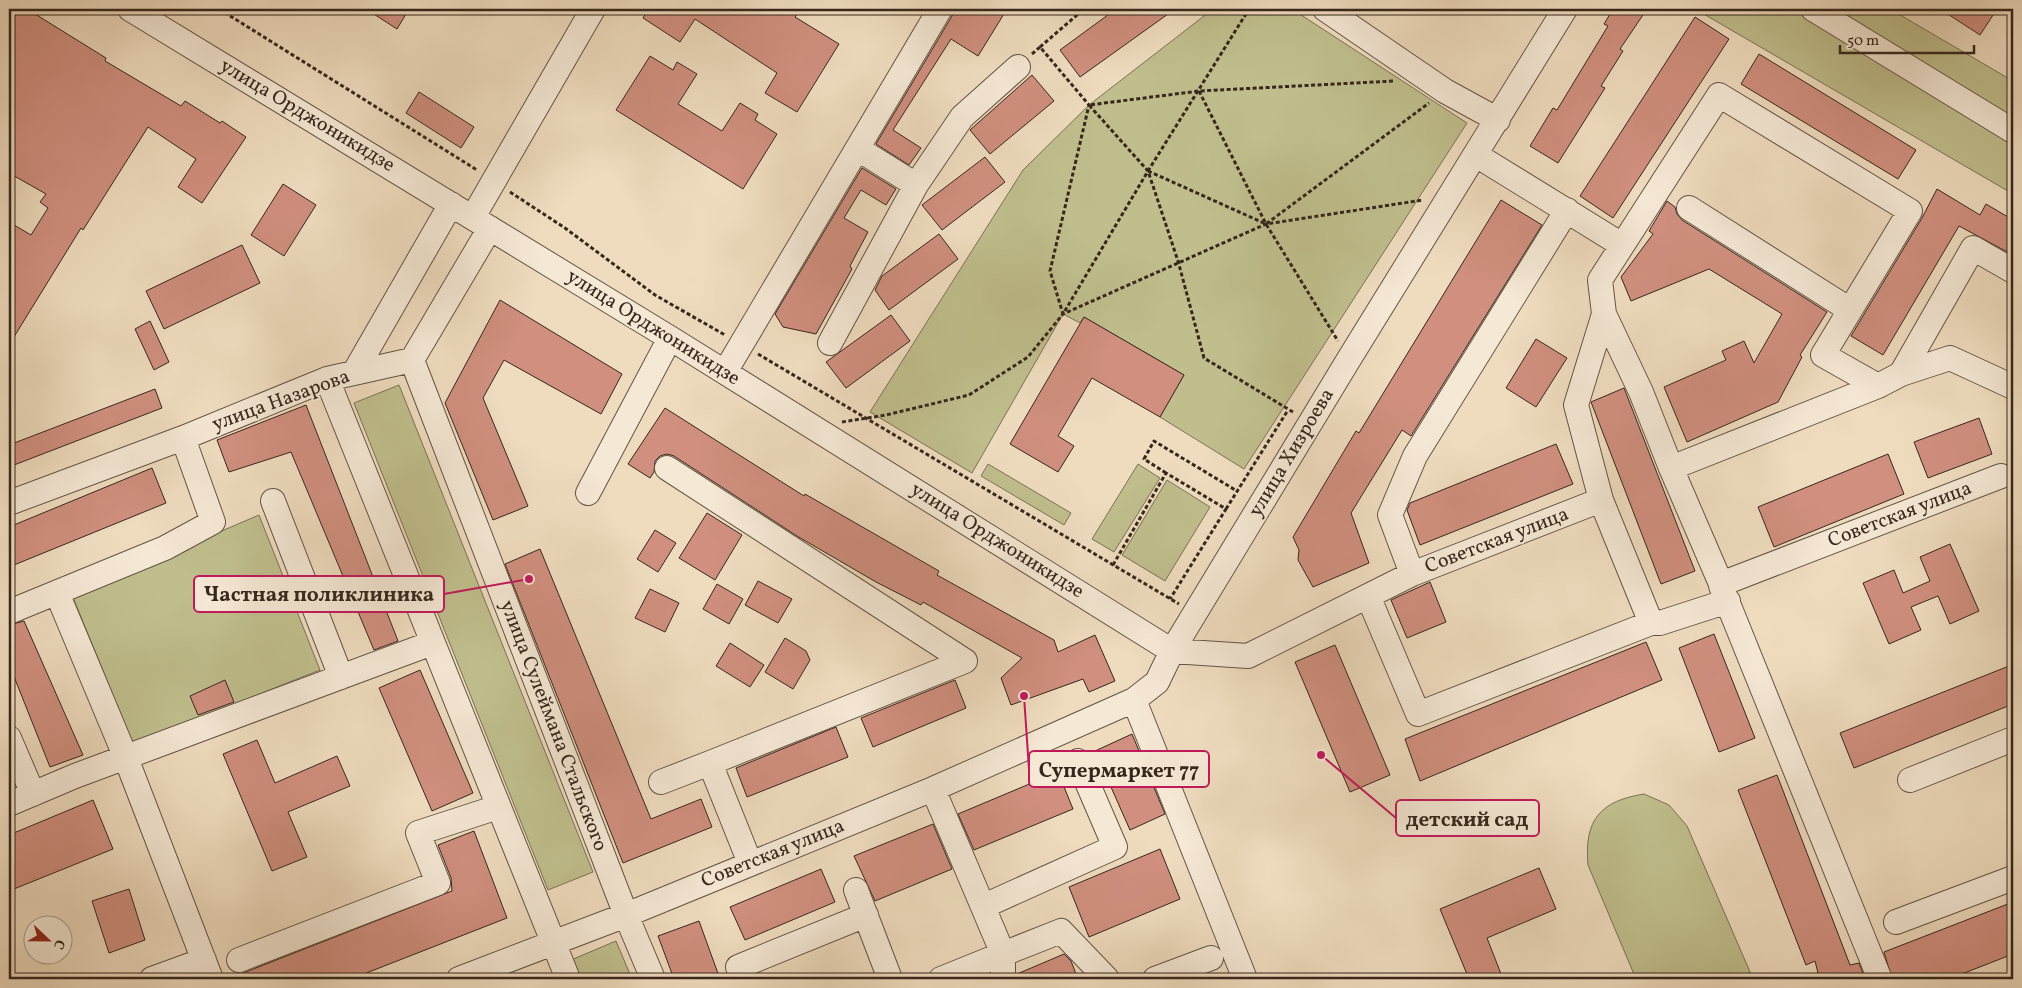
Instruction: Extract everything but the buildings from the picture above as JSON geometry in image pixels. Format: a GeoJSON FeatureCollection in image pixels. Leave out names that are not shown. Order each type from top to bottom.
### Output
{"type":"FeatureCollection","features":[{"type":"Feature","properties":{"kind":"street","name":"улица Орджоникидзе"},"geometry":{"type":"LineString","coordinates":[[130,9],[670,338],[1172,651]]}},
{"type":"Feature","properties":{"kind":"street"},"geometry":{"type":"LineString","coordinates":[[412,360],[481,222],[494,181],[593,9]]}},
{"type":"Feature","properties":{"kind":"street"},"geometry":{"type":"LineString","coordinates":[[725,372],[940,9]]}},
{"type":"Feature","properties":{"kind":"street"},"geometry":{"type":"LineString","coordinates":[[1325,9],[1436,85],[1498,120]]}},
{"type":"Feature","properties":{"kind":"street","name":"улица Хизроева"},"geometry":{"type":"LineString","coordinates":[[1085,721],[1134,700],[1157,682],[1172,651],[1310,423],[1565,9]]}},
{"type":"Feature","properties":{"kind":"street"},"geometry":{"type":"LineString","coordinates":[[1813,9],[2013,131]]}},
{"type":"Feature","properties":{"kind":"street"},"geometry":{"type":"LineString","coordinates":[[830,343],[916,185],[962,117],[1018,67]]}},
{"type":"Feature","properties":{"kind":"street"},"geometry":{"type":"LineString","coordinates":[[1878,386],[1823,354],[1910,211],[1719,95],[1600,280],[1604,314],[1641,392],[1879,977]]}},
{"type":"Feature","properties":{"kind":"street"},"geometry":{"type":"LineString","coordinates":[[858,149],[916,185]]}},
{"type":"Feature","properties":{"kind":"street"},"geometry":{"type":"LineString","coordinates":[[1476,155],[1622,245]]}},
{"type":"Feature","properties":{"kind":"street"},"geometry":{"type":"LineString","coordinates":[[354,373],[451,204]]}},
{"type":"Feature","properties":{"kind":"street"},"geometry":{"type":"LineString","coordinates":[[1689,208],[1850,310]]}},
{"type":"Feature","properties":{"kind":"street","name":"Советская улица"},"geometry":{"type":"LineString","coordinates":[[1567,210],[1415,456],[1390,515],[1412,574],[1601,500]]}},
{"type":"Feature","properties":{"kind":"street"},"geometry":{"type":"LineString","coordinates":[[1901,374],[1974,248],[2013,271]]}},
{"type":"Feature","properties":{"kind":"street"},"geometry":{"type":"LineString","coordinates":[[1604,314],[1576,405],[1601,500],[1651,623]]}},
{"type":"Feature","properties":{"kind":"street"},"geometry":{"type":"LineString","coordinates":[[588,493],[670,338]]}},
{"type":"Feature","properties":{"kind":"street"},"geometry":{"type":"LineString","coordinates":[[1672,468],[1878,386],[1901,374],[1950,358],[2013,387]]}},
{"type":"Feature","properties":{"kind":"street","name":"улица Назарова"},"geometry":{"type":"LineString","coordinates":[[9,503],[183,438],[327,379],[412,360]]}},
{"type":"Feature","properties":{"kind":"street","name":"улица Сулеймана Стальского"},"geometry":{"type":"LineString","coordinates":[[412,360],[626,915],[653,979]]}},
{"type":"Feature","properties":{"kind":"street"},"geometry":{"type":"LineString","coordinates":[[327,379],[568,979]]}},
{"type":"Feature","properties":{"kind":"street"},"geometry":{"type":"LineString","coordinates":[[9,612],[165,548],[213,522],[183,438]]}},
{"type":"Feature","properties":{"kind":"street"},"geometry":{"type":"LineString","coordinates":[[661,782],[965,661],[667,468]]}},
{"type":"Feature","properties":{"kind":"street","name":"Советская улица"},"geometry":{"type":"LineString","coordinates":[[1368,596],[1418,714],[1651,623],[1660,624],[1724,593],[2001,476]]}},
{"type":"Feature","properties":{"kind":"street"},"geometry":{"type":"LineString","coordinates":[[273,501],[341,677]]}},
{"type":"Feature","properties":{"kind":"street"},"geometry":{"type":"LineString","coordinates":[[1172,651],[1248,656],[1412,574]]}},
{"type":"Feature","properties":{"kind":"street"},"geometry":{"type":"LineString","coordinates":[[57,592],[126,758],[208,970],[152,979]]}},
{"type":"Feature","properties":{"kind":"street"},"geometry":{"type":"LineString","coordinates":[[9,804],[432,643]]}},
{"type":"Feature","properties":{"kind":"street"},"geometry":{"type":"LineString","coordinates":[[1134,700],[1246,979]]}},
{"type":"Feature","properties":{"kind":"street","name":"Советская улица"},"geometry":{"type":"LineString","coordinates":[[458,979],[626,915],[933,789],[1085,721]]}},
{"type":"Feature","properties":{"kind":"street"},"geometry":{"type":"LineString","coordinates":[[9,738],[33,794]]}},
{"type":"Feature","properties":{"kind":"street"},"geometry":{"type":"LineString","coordinates":[[1910,780],[2013,739]]}},
{"type":"Feature","properties":{"kind":"street"},"geometry":{"type":"LineString","coordinates":[[984,906],[1115,848],[1078,761]]}},
{"type":"Feature","properties":{"kind":"street"},"geometry":{"type":"LineString","coordinates":[[710,763],[750,863]]}},
{"type":"Feature","properties":{"kind":"street"},"geometry":{"type":"LineString","coordinates":[[933,789],[1003,954],[1003,979]]}},
{"type":"Feature","properties":{"kind":"street"},"geometry":{"type":"LineString","coordinates":[[239,960],[438,883],[418,833],[498,806]]}},
{"type":"Feature","properties":{"kind":"street"},"geometry":{"type":"LineString","coordinates":[[1896,922],[2013,878]]}},
{"type":"Feature","properties":{"kind":"street"},"geometry":{"type":"LineString","coordinates":[[856,890],[890,979]]}},
{"type":"Feature","properties":{"kind":"street"},"geometry":{"type":"LineString","coordinates":[[742,979],[738,967],[866,915]]}},
{"type":"Feature","properties":{"kind":"street"},"geometry":{"type":"LineString","coordinates":[[942,979],[1061,931],[1107,979]]}},
{"type":"Feature","properties":{"kind":"street"},"geometry":{"type":"LineString","coordinates":[[1155,979],[1211,958]]}},
{"type":"Feature","properties":{"kind":"path"},"geometry":{"type":"LineString","coordinates":[[219,9],[494,181],[565,228],[655,295],[1195,613]]}},
{"type":"Feature","properties":{"kind":"path"},"geometry":{"type":"LineString","coordinates":[[1018,67],[1084,9]]}},
{"type":"Feature","properties":{"kind":"path"},"geometry":{"type":"LineString","coordinates":[[810,425],[866,419],[969,395],[1028,357],[1064,314],[1148,171],[1249,9]]}},
{"type":"Feature","properties":{"kind":"path"},"geometry":{"type":"LineString","coordinates":[[1040,47],[1148,171],[1178,261],[1204,358],[1310,423]]}},
{"type":"Feature","properties":{"kind":"path"},"geometry":{"type":"LineString","coordinates":[[1089,105],[1199,91],[1436,85]]}},
{"type":"Feature","properties":{"kind":"path"},"geometry":{"type":"LineString","coordinates":[[1266,224],[1436,85]]}},
{"type":"Feature","properties":{"kind":"path"},"geometry":{"type":"LineString","coordinates":[[1199,91],[1266,224],[1349,359]]}},
{"type":"Feature","properties":{"kind":"path"},"geometry":{"type":"LineString","coordinates":[[1064,314],[1050,271],[1089,105]]}},
{"type":"Feature","properties":{"kind":"path"},"geometry":{"type":"LineString","coordinates":[[1148,171],[1266,224]]}},
{"type":"Feature","properties":{"kind":"path"},"geometry":{"type":"LineString","coordinates":[[1064,314],[1178,261],[1266,224],[1451,196]]}},
{"type":"Feature","properties":{"kind":"path"},"geometry":{"type":"LineString","coordinates":[[1170,599],[1288,410]]}},
{"type":"Feature","properties":{"kind":"path"},"geometry":{"type":"LineString","coordinates":[[1226,509],[1144,460],[1154,441],[1237,491]]}},
{"type":"Feature","properties":{"kind":"path"},"geometry":{"type":"LineString","coordinates":[[1113,565],[1166,473]]}},
{"type":"Feature","properties":{"kind":"shaded area"},"geometry":{"type":"Polygon","coordinates":[[[1213,9],[1292,9],[1467,123],[1244,469],[1160,417],[1184,375],[1084,317],[1080,323],[1063,314],[972,473],[870,412],[1023,170],[1089,105],[1213,9]]]}},
{"type":"Feature","properties":{"kind":"shaded area"},"geometry":{"type":"Polygon","coordinates":[[[1705,9],[1890,9],[2013,81],[2013,194],[1702,13],[1705,9]]]}},
{"type":"Feature","properties":{"kind":"shaded area"},"geometry":{"type":"Polygon","coordinates":[[[399,385],[593,872],[548,890],[354,403],[399,385]]]}},
{"type":"Feature","properties":{"kind":"shaded area"},"geometry":{"type":"Polygon","coordinates":[[[988,464],[1071,513],[1064,525],[981,476],[988,464]]]}},
{"type":"Feature","properties":{"kind":"shaded area"},"geometry":{"type":"Polygon","coordinates":[[[1138,464],[1160,478],[1114,552],[1092,539],[1138,464]]]}},
{"type":"Feature","properties":{"kind":"shaded area"},"geometry":{"type":"Polygon","coordinates":[[[1167,480],[1210,507],[1165,581],[1122,555],[1167,480]]]}},
{"type":"Feature","properties":{"kind":"shaded area"},"geometry":{"type":"Polygon","coordinates":[[[259,515],[320,670],[133,744],[72,595],[259,515]]]}},
{"type":"Feature","properties":{"kind":"shaded area"},"geometry":{"type":"Polygon","coordinates":[[[1644,794],[1669,805],[1687,826],[1753,979],[1636,979],[1588,865],[1587,849],[1592,825],[1598,815],[1616,802],[1644,794]]]}},
{"type":"Feature","properties":{"kind":"shaded area"},"geometry":{"type":"Polygon","coordinates":[[[616,941],[632,979],[579,979],[571,960],[616,941]]]}},
{"type":"Feature","properties":{"kind":"place","name":"Частная поликлиника"},"geometry":{"type":"Point","coordinates":[529,579]}},
{"type":"Feature","properties":{"kind":"place","name":"Супермаркет 77"},"geometry":{"type":"Point","coordinates":[1024,696]}},
{"type":"Feature","properties":{"kind":"place","name":"детский сад"},"geometry":{"type":"Point","coordinates":[1321,755]}}]}
